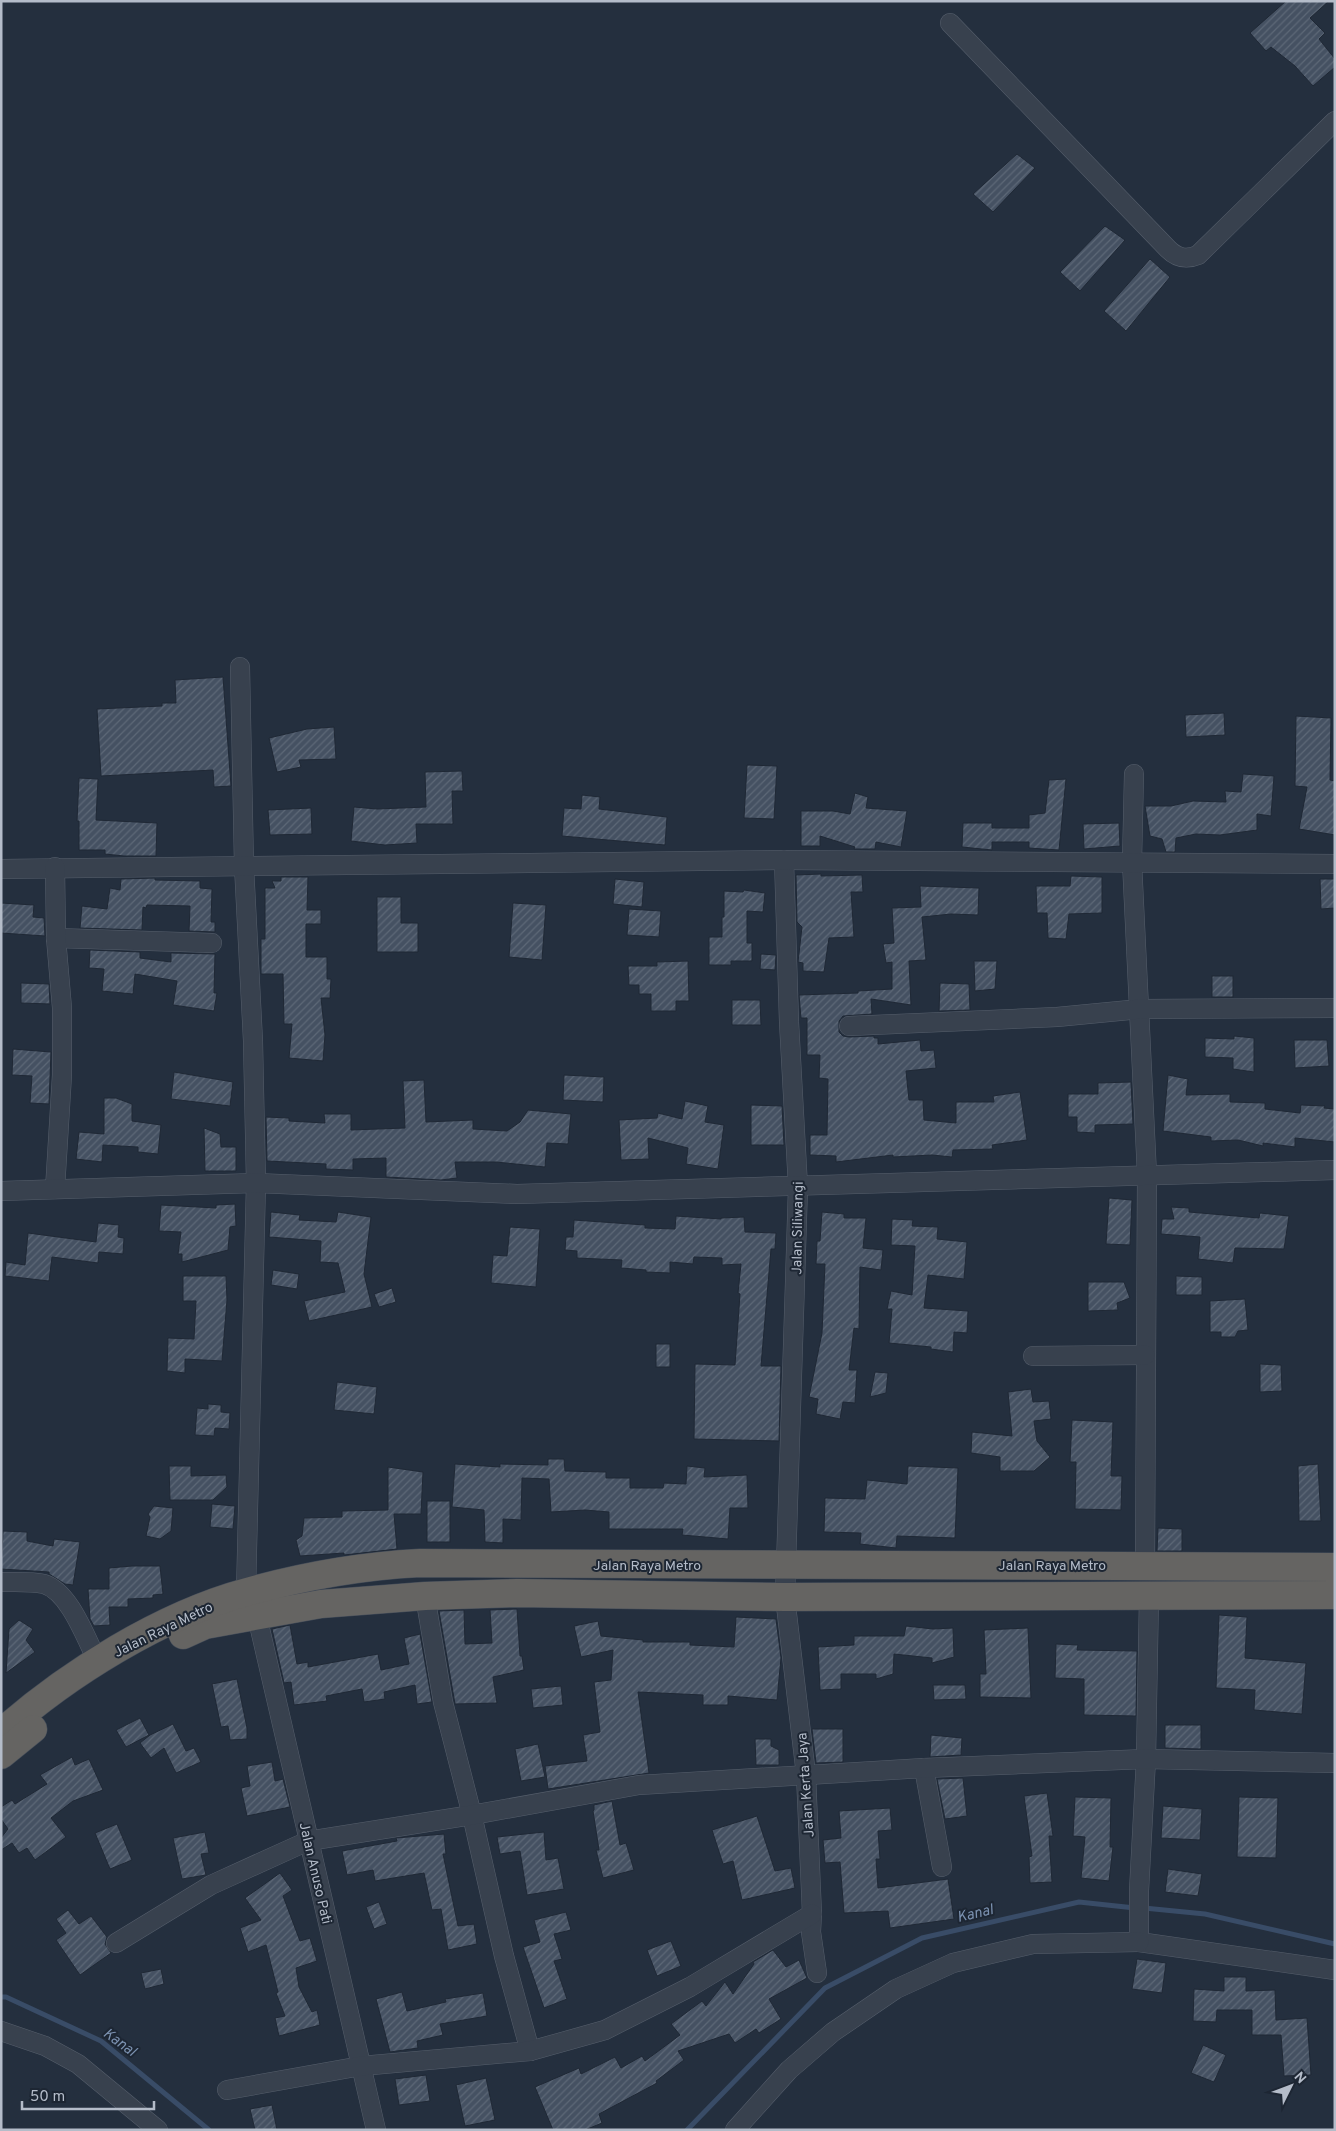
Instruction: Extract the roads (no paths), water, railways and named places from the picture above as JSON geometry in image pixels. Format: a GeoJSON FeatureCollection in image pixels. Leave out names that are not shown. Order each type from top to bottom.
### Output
{"type":"FeatureCollection","features":[{"type":"Feature","properties":{"kind":"highway","name":"Jalan Raya Metro"},"geometry":{"type":"LineString","coordinates":[[1,1733],[44,1697],[98,1662],[142,1636],[198,1609],[251,1604],[301,1578],[369,1566],[420,1563],[1335,1567]]}},
{"type":"Feature","properties":{"kind":"highway"},"geometry":{"type":"LineString","coordinates":[[1,1755],[50,1715],[105,1676],[251,1604],[321,1604],[425,1596],[517,1593],[785,1597],[1335,1595]]}},
{"type":"Feature","properties":{"kind":"street"},"geometry":{"type":"LineString","coordinates":[[950,23],[1168,249],[1181,258],[1198,255],[1335,121]]}},
{"type":"Feature","properties":{"kind":"street","name":"Jalan Anuso Pati"},"geometry":{"type":"LineString","coordinates":[[240,667],[244,866],[253,1042],[256,1183],[251,1604],[376,2130]]}},
{"type":"Feature","properties":{"kind":"street"},"geometry":{"type":"LineString","coordinates":[[1134,774],[1132,862],[1148,1175],[1145,1355],[1145,1565]]}},
{"type":"Feature","properties":{"kind":"street"},"geometry":{"type":"LineString","coordinates":[[1,869],[784,860],[1335,864]]}},
{"type":"Feature","properties":{"kind":"street","name":"Jalan Siliwangi"},"geometry":{"type":"LineString","coordinates":[[784,860],[789,1022],[798,1187],[794,1361],[785,1597]]}},
{"type":"Feature","properties":{"kind":"street"},"geometry":{"type":"LineString","coordinates":[[55,867],[56,938],[62,1008],[62,1075],[55,1189]]}},
{"type":"Feature","properties":{"kind":"street"},"geometry":{"type":"LineString","coordinates":[[56,938],[212,942]]}},
{"type":"Feature","properties":{"kind":"street"},"geometry":{"type":"LineString","coordinates":[[849,1026],[1057,1017],[1140,1009],[1335,1008]]}},
{"type":"Feature","properties":{"kind":"street"},"geometry":{"type":"LineString","coordinates":[[1,1190],[256,1183],[517,1194],[1335,1170]]}},
{"type":"Feature","properties":{"kind":"street"},"geometry":{"type":"LineString","coordinates":[[1034,1356],[1145,1355]]}},
{"type":"Feature","properties":{"kind":"street"},"geometry":{"type":"LineString","coordinates":[[1,1582],[46,1585],[60,1594],[68,1604],[98,1662]]}},
{"type":"Feature","properties":{"kind":"street"},"geometry":{"type":"LineString","coordinates":[[425,1596],[443,1702],[472,1815],[504,1956],[530,2051]]}},
{"type":"Feature","properties":{"kind":"street"},"geometry":{"type":"LineString","coordinates":[[1138,1937],[1146,1759],[1149,1596]]}},
{"type":"Feature","properties":{"kind":"street","name":"Jalan Kerta Jaya"},"geometry":{"type":"LineString","coordinates":[[785,1597],[806,1774],[812,1914],[811,1932],[817,1973]]}},
{"type":"Feature","properties":{"kind":"street"},"geometry":{"type":"LineString","coordinates":[[116,1944],[211,1885],[308,1841],[472,1815],[639,1785],[806,1774],[1146,1759],[1335,1763]]}},
{"type":"Feature","properties":{"kind":"street"},"geometry":{"type":"LineString","coordinates":[[924,1768],[942,1867]]}},
{"type":"Feature","properties":{"kind":"street"},"geometry":{"type":"LineString","coordinates":[[226,2090],[360,2066],[530,2051],[605,2030],[690,1987],[812,1914]]}},
{"type":"Feature","properties":{"kind":"street"},"geometry":{"type":"LineString","coordinates":[[735,2130],[789,2070],[833,2032],[896,1989],[953,1963],[1034,1944],[1138,1937],[1335,1970]]}},
{"type":"Feature","properties":{"kind":"street"},"geometry":{"type":"LineString","coordinates":[[1,2031],[45,2046],[78,2064],[158,2130]]}},
{"type":"Feature","properties":{"kind":"waterway","name":"Kanal"},"geometry":{"type":"LineString","coordinates":[[687,2130],[825,1988],[922,1938],[1079,1902],[1135,1908]]}},
{"type":"Feature","properties":{"kind":"waterway","name":"Kanal"},"geometry":{"type":"LineString","coordinates":[[1144,1908],[1205,1914],[1335,1944]]}},
{"type":"Feature","properties":{"kind":"waterway","name":"Kanal"},"geometry":{"type":"LineString","coordinates":[[1,1997],[6,1997],[101,2041],[209,2130]]}}]}
